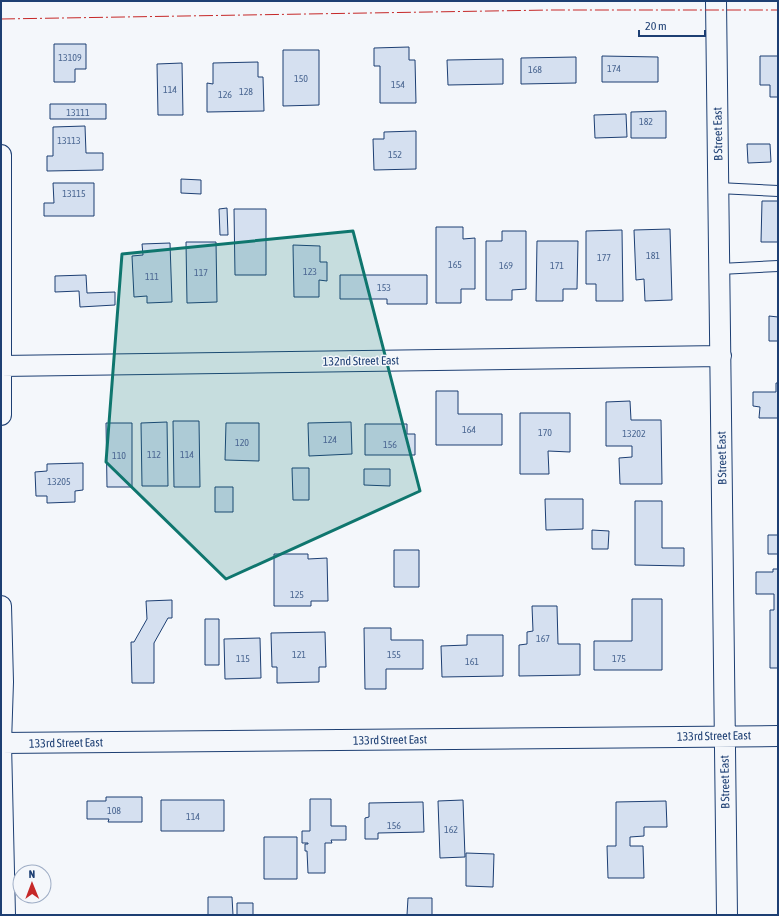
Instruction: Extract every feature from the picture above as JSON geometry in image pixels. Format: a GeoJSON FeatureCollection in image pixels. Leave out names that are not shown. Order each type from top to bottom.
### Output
{"type":"FeatureCollection","features":[{"type":"Feature","properties":{"kind":"street","name":"B Street East"},"geometry":{"type":"LineString","coordinates":[[716,1],[727,915]]}},
{"type":"Feature","properties":{"kind":"street"},"geometry":{"type":"LineString","coordinates":[[1,155],[1,415]]}},
{"type":"Feature","properties":{"kind":"street","name":"132nd Street East"},"geometry":{"type":"LineString","coordinates":[[1,366],[721,356]]}},
{"type":"Feature","properties":{"kind":"street"},"geometry":{"type":"LineString","coordinates":[[1,606],[3,682],[1,743],[5,915]]}},
{"type":"Feature","properties":{"kind":"street","name":"133rd Street East"},"geometry":{"type":"LineString","coordinates":[[1,743],[778,736]]}},
{"type":"Feature","properties":{"kind":"lane"},"geometry":{"type":"LineString","coordinates":[[718,188],[778,191]]}},
{"type":"Feature","properties":{"kind":"lane"},"geometry":{"type":"LineString","coordinates":[[720,269],[778,266]]}},
{"type":"Feature","properties":{"kind":"highlighted area"},"geometry":{"type":"Polygon","coordinates":[[[353,231],[420,491],[226,579],[106,462],[122,254],[353,231]]]}},
{"type":"Feature","properties":{"kind":"building"},"geometry":{"type":"Polygon","coordinates":[[[54,44],[86,44],[86,69],[75,69],[75,82],[54,82],[54,44]]]}},
{"type":"Feature","properties":{"kind":"building"},"geometry":{"type":"Polygon","coordinates":[[[409,47],[409,60],[415,60],[416,103],[380,103],[380,66],[374,66],[374,48],[409,47]]]}},
{"type":"Feature","properties":{"kind":"building"},"geometry":{"type":"Polygon","coordinates":[[[283,50],[319,50],[319,105],[283,106],[283,50]]]}},
{"type":"Feature","properties":{"kind":"building"},"geometry":{"type":"Polygon","coordinates":[[[602,56],[658,57],[658,82],[602,82],[602,56]]]}},
{"type":"Feature","properties":{"kind":"building"},"geometry":{"type":"Polygon","coordinates":[[[760,56],[778,56],[778,97],[770,97],[770,85],[760,85],[760,56]]]}},
{"type":"Feature","properties":{"kind":"building"},"geometry":{"type":"Polygon","coordinates":[[[576,57],[576,83],[521,84],[521,58],[576,57]]]}},
{"type":"Feature","properties":{"kind":"building"},"geometry":{"type":"Polygon","coordinates":[[[503,59],[503,84],[448,85],[447,60],[503,59]]]}},
{"type":"Feature","properties":{"kind":"building"},"geometry":{"type":"Polygon","coordinates":[[[258,62],[258,77],[263,77],[264,111],[207,112],[207,83],[213,84],[213,63],[258,62]]]}},
{"type":"Feature","properties":{"kind":"building"},"geometry":{"type":"Polygon","coordinates":[[[182,63],[183,115],[158,115],[157,64],[182,63]]]}},
{"type":"Feature","properties":{"kind":"building"},"geometry":{"type":"Polygon","coordinates":[[[50,104],[106,104],[106,119],[50,119],[50,104]]]}},
{"type":"Feature","properties":{"kind":"building"},"geometry":{"type":"Polygon","coordinates":[[[666,111],[666,138],[631,138],[631,112],[666,111]]]}},
{"type":"Feature","properties":{"kind":"building"},"geometry":{"type":"Polygon","coordinates":[[[626,114],[627,137],[595,138],[594,115],[626,114]]]}},
{"type":"Feature","properties":{"kind":"building"},"geometry":{"type":"Polygon","coordinates":[[[85,126],[86,153],[103,153],[103,170],[47,171],[47,156],[53,156],[53,127],[85,126]]]}},
{"type":"Feature","properties":{"kind":"building"},"geometry":{"type":"Polygon","coordinates":[[[416,131],[416,169],[374,170],[373,139],[384,139],[384,132],[416,131]]]}},
{"type":"Feature","properties":{"kind":"building"},"geometry":{"type":"Polygon","coordinates":[[[747,144],[770,144],[771,162],[748,163],[747,144]]]}},
{"type":"Feature","properties":{"kind":"building"},"geometry":{"type":"Polygon","coordinates":[[[181,179],[201,180],[201,194],[181,193],[181,179]]]}},
{"type":"Feature","properties":{"kind":"building"},"geometry":{"type":"Polygon","coordinates":[[[53,183],[94,183],[94,216],[44,216],[44,203],[54,203],[53,183]]]}},
{"type":"Feature","properties":{"kind":"building"},"geometry":{"type":"Polygon","coordinates":[[[762,201],[778,201],[778,242],[761,242],[762,201]]]}},
{"type":"Feature","properties":{"kind":"building"},"geometry":{"type":"Polygon","coordinates":[[[227,208],[228,235],[220,235],[219,209],[227,208]]]}},
{"type":"Feature","properties":{"kind":"building"},"geometry":{"type":"Polygon","coordinates":[[[234,209],[266,209],[266,275],[235,275],[234,209]]]}},
{"type":"Feature","properties":{"kind":"building"},"geometry":{"type":"Polygon","coordinates":[[[436,227],[463,227],[463,239],[475,238],[475,289],[461,289],[461,303],[436,303],[436,227]]]}},
{"type":"Feature","properties":{"kind":"building"},"geometry":{"type":"Polygon","coordinates":[[[670,229],[672,300],[645,301],[644,279],[636,280],[634,230],[670,229]]]}},
{"type":"Feature","properties":{"kind":"building"},"geometry":{"type":"Polygon","coordinates":[[[622,230],[623,301],[596,301],[596,284],[586,284],[586,231],[622,230]]]}},
{"type":"Feature","properties":{"kind":"building"},"geometry":{"type":"Polygon","coordinates":[[[502,231],[526,231],[526,289],[512,290],[512,300],[486,300],[486,241],[502,241],[502,231]]]}},
{"type":"Feature","properties":{"kind":"building"},"geometry":{"type":"Polygon","coordinates":[[[537,241],[578,241],[577,289],[563,289],[563,301],[536,301],[537,241]]]}},
{"type":"Feature","properties":{"kind":"building"},"geometry":{"type":"Polygon","coordinates":[[[186,242],[216,242],[217,302],[187,303],[186,242]]]}},
{"type":"Feature","properties":{"kind":"building"},"geometry":{"type":"Polygon","coordinates":[[[170,243],[172,302],[147,303],[147,296],[134,297],[132,256],[143,255],[142,244],[170,243]]]}},
{"type":"Feature","properties":{"kind":"building"},"geometry":{"type":"Polygon","coordinates":[[[293,245],[320,246],[320,262],[327,262],[327,281],[319,280],[319,297],[294,297],[293,245]]]}},
{"type":"Feature","properties":{"kind":"building"},"geometry":{"type":"Polygon","coordinates":[[[86,275],[87,293],[115,292],[115,305],[80,307],[79,291],[55,292],[55,276],[86,275]]]}},
{"type":"Feature","properties":{"kind":"building"},"geometry":{"type":"Polygon","coordinates":[[[340,275],[427,275],[427,304],[387,304],[387,299],[340,299],[340,275]]]}},
{"type":"Feature","properties":{"kind":"building"},"geometry":{"type":"Polygon","coordinates":[[[769,316],[778,317],[778,341],[769,341],[769,316]]]}},
{"type":"Feature","properties":{"kind":"building"},"geometry":{"type":"Polygon","coordinates":[[[776,383],[778,383],[778,418],[759,418],[760,407],[753,406],[753,392],[776,392],[776,383]]]}},
{"type":"Feature","properties":{"kind":"building"},"geometry":{"type":"Polygon","coordinates":[[[436,391],[458,391],[458,414],[502,414],[502,445],[436,445],[436,391]]]}},
{"type":"Feature","properties":{"kind":"building"},"geometry":{"type":"Polygon","coordinates":[[[630,401],[631,420],[661,420],[662,484],[620,484],[619,458],[632,457],[632,446],[606,446],[606,402],[630,401]]]}},
{"type":"Feature","properties":{"kind":"building"},"geometry":{"type":"Polygon","coordinates":[[[520,413],[570,413],[570,452],[548,451],[549,474],[520,474],[520,413]]]}},
{"type":"Feature","properties":{"kind":"building"},"geometry":{"type":"Polygon","coordinates":[[[173,421],[199,421],[200,487],[174,487],[173,421]]]}},
{"type":"Feature","properties":{"kind":"building"},"geometry":{"type":"Polygon","coordinates":[[[167,422],[168,486],[142,486],[141,423],[167,422]]]}},
{"type":"Feature","properties":{"kind":"building"},"geometry":{"type":"Polygon","coordinates":[[[351,422],[352,454],[309,456],[308,423],[351,422]]]}},
{"type":"Feature","properties":{"kind":"building"},"geometry":{"type":"Polygon","coordinates":[[[106,423],[132,423],[132,487],[107,487],[106,423]]]}},
{"type":"Feature","properties":{"kind":"building"},"geometry":{"type":"Polygon","coordinates":[[[226,423],[259,423],[259,461],[225,460],[226,423]]]}},
{"type":"Feature","properties":{"kind":"building"},"geometry":{"type":"Polygon","coordinates":[[[365,424],[407,424],[407,434],[415,434],[415,455],[365,455],[365,424]]]}},
{"type":"Feature","properties":{"kind":"building"},"geometry":{"type":"Polygon","coordinates":[[[83,463],[83,490],[75,491],[75,502],[47,503],[47,496],[36,496],[35,472],[47,471],[47,464],[83,463]]]}},
{"type":"Feature","properties":{"kind":"building"},"geometry":{"type":"Polygon","coordinates":[[[292,468],[309,468],[309,500],[293,500],[292,468]]]}},
{"type":"Feature","properties":{"kind":"building"},"geometry":{"type":"Polygon","coordinates":[[[364,469],[390,469],[390,486],[364,485],[364,469]]]}},
{"type":"Feature","properties":{"kind":"building"},"geometry":{"type":"Polygon","coordinates":[[[215,487],[233,487],[233,512],[215,512],[215,487]]]}},
{"type":"Feature","properties":{"kind":"building"},"geometry":{"type":"Polygon","coordinates":[[[545,499],[583,499],[583,529],[546,530],[545,499]]]}},
{"type":"Feature","properties":{"kind":"building"},"geometry":{"type":"Polygon","coordinates":[[[635,501],[662,501],[662,548],[684,548],[684,566],[635,565],[635,501]]]}},
{"type":"Feature","properties":{"kind":"building"},"geometry":{"type":"Polygon","coordinates":[[[592,530],[609,531],[608,549],[592,549],[592,530]]]}},
{"type":"Feature","properties":{"kind":"building"},"geometry":{"type":"Polygon","coordinates":[[[768,535],[778,535],[778,554],[768,554],[768,535]]]}},
{"type":"Feature","properties":{"kind":"building"},"geometry":{"type":"Polygon","coordinates":[[[394,550],[419,550],[419,587],[394,587],[394,550]]]}},
{"type":"Feature","properties":{"kind":"building"},"geometry":{"type":"Polygon","coordinates":[[[274,554],[308,554],[308,559],[327,558],[328,601],[311,601],[311,606],[274,606],[274,554]]]}},
{"type":"Feature","properties":{"kind":"building"},"geometry":{"type":"Polygon","coordinates":[[[773,569],[778,569],[778,668],[770,668],[770,610],[774,610],[774,594],[756,594],[756,572],[773,572],[773,569]]]}},
{"type":"Feature","properties":{"kind":"building"},"geometry":{"type":"Polygon","coordinates":[[[632,599],[662,599],[662,670],[594,670],[594,641],[632,641],[632,599]]]}},
{"type":"Feature","properties":{"kind":"building"},"geometry":{"type":"Polygon","coordinates":[[[172,600],[172,618],[168,618],[154,643],[154,683],[132,683],[131,642],[134,642],[147,619],[146,601],[172,600]]]}},
{"type":"Feature","properties":{"kind":"building"},"geometry":{"type":"Polygon","coordinates":[[[532,606],[557,606],[558,644],[580,644],[580,675],[519,676],[519,645],[527,644],[527,632],[533,631],[532,606]]]}},
{"type":"Feature","properties":{"kind":"building"},"geometry":{"type":"Polygon","coordinates":[[[205,619],[219,619],[219,665],[205,665],[205,619]]]}},
{"type":"Feature","properties":{"kind":"building"},"geometry":{"type":"Polygon","coordinates":[[[364,628],[391,628],[391,640],[423,640],[423,669],[386,669],[386,689],[365,689],[364,628]]]}},
{"type":"Feature","properties":{"kind":"building"},"geometry":{"type":"Polygon","coordinates":[[[325,632],[326,667],[319,667],[319,682],[277,683],[277,667],[272,667],[271,633],[325,632]]]}},
{"type":"Feature","properties":{"kind":"building"},"geometry":{"type":"Polygon","coordinates":[[[467,635],[503,635],[503,676],[442,677],[441,646],[467,645],[467,635]]]}},
{"type":"Feature","properties":{"kind":"building"},"geometry":{"type":"Polygon","coordinates":[[[260,638],[261,678],[225,679],[224,639],[260,638]]]}},
{"type":"Feature","properties":{"kind":"building"},"geometry":{"type":"Polygon","coordinates":[[[106,797],[142,797],[142,822],[108,822],[109,819],[87,819],[87,801],[106,801],[106,797]]]}},
{"type":"Feature","properties":{"kind":"building"},"geometry":{"type":"Polygon","coordinates":[[[310,799],[331,799],[331,826],[346,826],[346,840],[331,840],[332,843],[325,843],[325,873],[308,873],[307,851],[305,851],[305,844],[308,843],[302,843],[302,831],[310,831],[310,799]]]}},
{"type":"Feature","properties":{"kind":"building"},"geometry":{"type":"Polygon","coordinates":[[[161,800],[224,800],[224,831],[161,831],[161,800]]]}},
{"type":"Feature","properties":{"kind":"building"},"geometry":{"type":"Polygon","coordinates":[[[463,800],[465,857],[440,858],[438,801],[463,800]]]}},
{"type":"Feature","properties":{"kind":"building"},"geometry":{"type":"Polygon","coordinates":[[[666,801],[667,827],[644,827],[644,836],[630,837],[630,846],[643,846],[644,878],[608,878],[607,846],[616,846],[616,802],[666,801]]]}},
{"type":"Feature","properties":{"kind":"building"},"geometry":{"type":"Polygon","coordinates":[[[423,802],[424,832],[378,833],[378,839],[365,839],[365,818],[369,817],[369,803],[423,802]]]}},
{"type":"Feature","properties":{"kind":"building"},"geometry":{"type":"Polygon","coordinates":[[[264,837],[297,837],[297,879],[264,879],[264,837]]]}},
{"type":"Feature","properties":{"kind":"building"},"geometry":{"type":"Polygon","coordinates":[[[466,853],[494,854],[493,887],[466,886],[466,853]]]}},
{"type":"Feature","properties":{"kind":"building"},"geometry":{"type":"Polygon","coordinates":[[[208,897],[232,897],[233,915],[208,915],[208,897]]]}},
{"type":"Feature","properties":{"kind":"building"},"geometry":{"type":"Polygon","coordinates":[[[408,898],[432,898],[432,915],[407,915],[408,898]]]}},
{"type":"Feature","properties":{"kind":"building"},"geometry":{"type":"Polygon","coordinates":[[[237,903],[253,903],[253,915],[237,915],[237,903]]]}},
{"type":"Feature","properties":{"kind":"power"},"geometry":{"type":"LineString","coordinates":[[1,19],[551,10],[778,10]]}}]}
